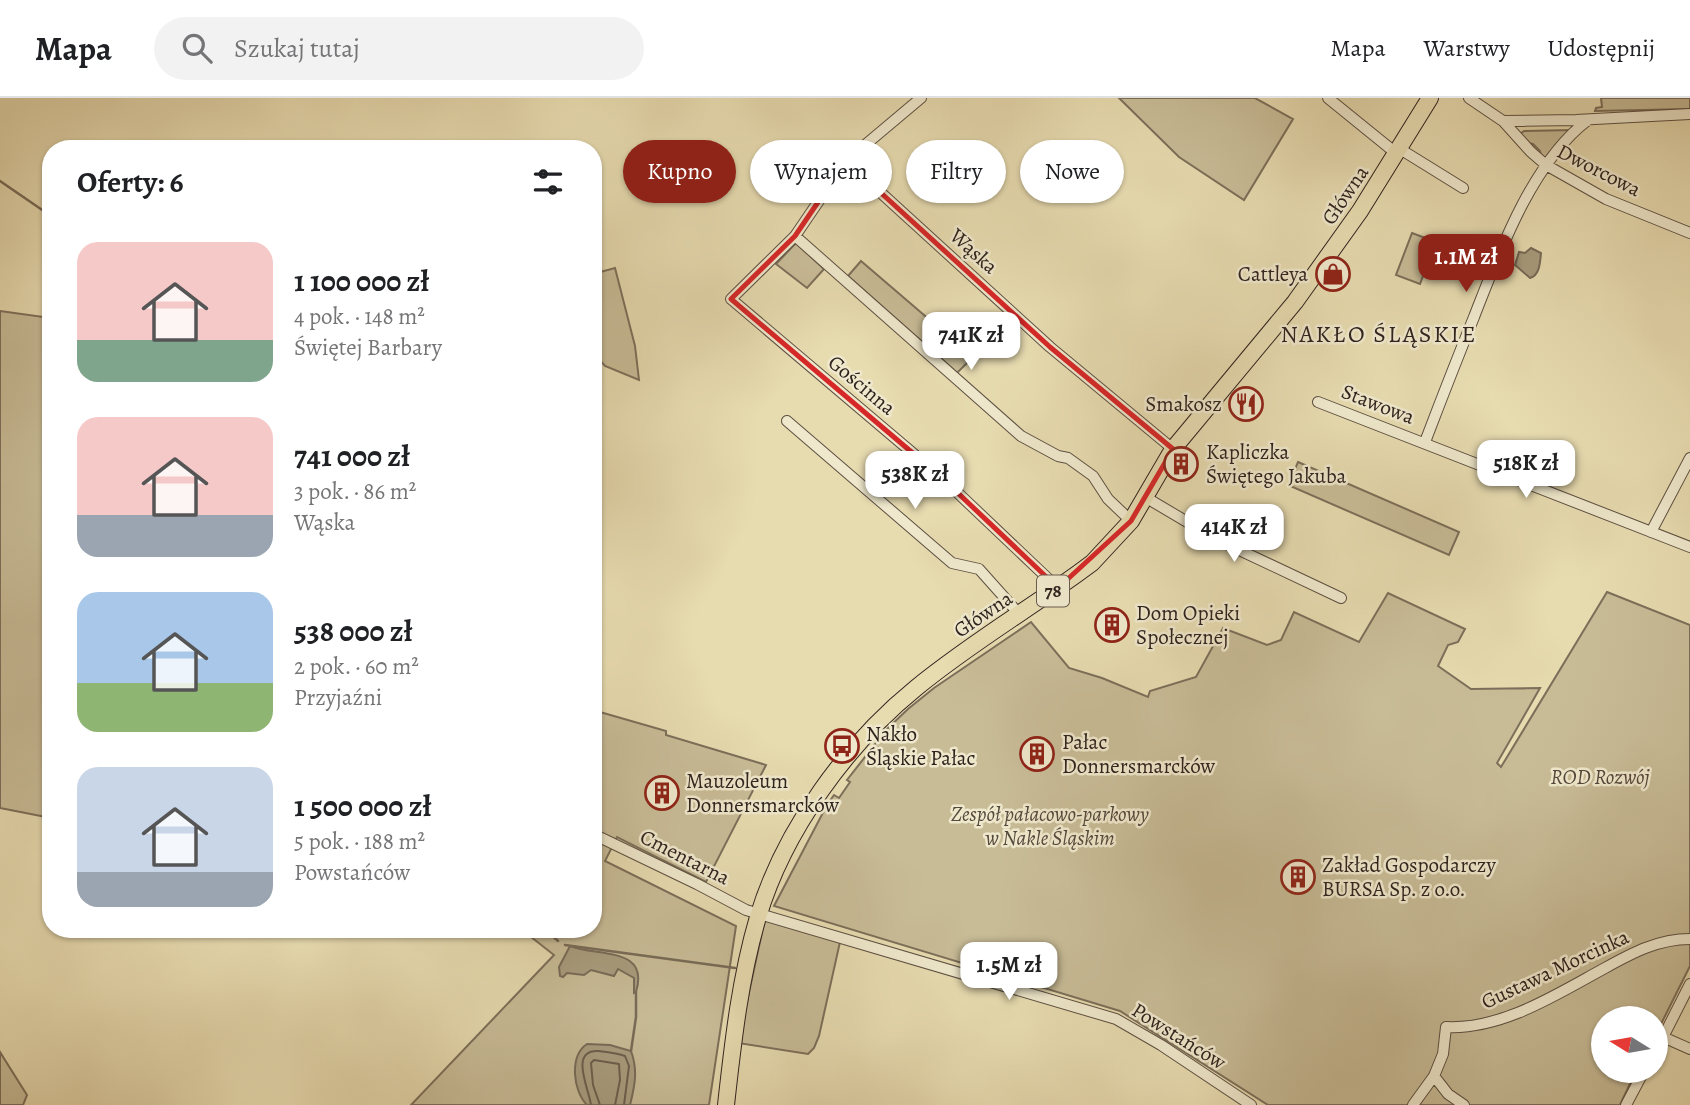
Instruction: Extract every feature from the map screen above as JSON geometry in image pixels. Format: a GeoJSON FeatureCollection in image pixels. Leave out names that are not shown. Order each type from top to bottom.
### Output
{"type":"FeatureCollection","features":[{"type":"Feature","properties":{"kind":"main road","name":"Główna"},"geometry":{"type":"LineString","coordinates":[[726,1105],[742,986],[759,914],[800,826],[827,784],[862,739],[918,687],[1092,563],[1131,521],[1173,449],[1295,302],[1399,152],[1430,98]]}},
{"type":"Feature","properties":{"kind":"street"},"geometry":{"type":"LineString","coordinates":[[871,140],[921,98]]}},
{"type":"Feature","properties":{"kind":"street"},"geometry":{"type":"LineString","coordinates":[[1328,98],[1399,152],[1463,188]]}},
{"type":"Feature","properties":{"kind":"street","name":"Dworcowa"},"geometry":{"type":"LineString","coordinates":[[1469,98],[1503,121],[1546,165],[1606,198],[1690,233]]}},
{"type":"Feature","properties":{"kind":"street"},"geometry":{"type":"LineString","coordinates":[[1503,121],[1588,120],[1690,114]]}},
{"type":"Feature","properties":{"kind":"street"},"geometry":{"type":"LineString","coordinates":[[1424,442],[1499,252],[1546,165],[1567,138],[1588,120]]}},
{"type":"Feature","properties":{"kind":"street"},"geometry":{"type":"LineString","coordinates":[[817,203],[795,236],[1021,436],[1058,456],[1068,457],[1093,476],[1108,499],[1131,521]]}},
{"type":"Feature","properties":{"kind":"street","name":"Wąska"},"geometry":{"type":"LineString","coordinates":[[892,203],[1050,346],[1173,449]]}},
{"type":"Feature","properties":{"kind":"street","name":"Gościnna"},"geometry":{"type":"LineString","coordinates":[[795,236],[731,299],[940,477],[1058,588]]}},
{"type":"Feature","properties":{"kind":"street","name":"Stawowa"},"geometry":{"type":"LineString","coordinates":[[1318,402],[1690,547]]}},
{"type":"Feature","properties":{"kind":"street"},"geometry":{"type":"LineString","coordinates":[[787,421],[952,563],[979,569],[1020,614]]}},
{"type":"Feature","properties":{"kind":"street"},"geometry":{"type":"LineString","coordinates":[[1651,532],[1690,458]]}},
{"type":"Feature","properties":{"kind":"street"},"geometry":{"type":"LineString","coordinates":[[1145,497],[1216,539],[1341,598]]}},
{"type":"Feature","properties":{"kind":"street","name":"Cmentarna"},"geometry":{"type":"LineString","coordinates":[[602,838],[759,914]]}},
{"type":"Feature","properties":{"kind":"street","name":"Powstańców"},"geometry":{"type":"LineString","coordinates":[[759,914],[1115,1019],[1161,1045],[1251,1105]]}},
{"type":"Feature","properties":{"kind":"street","name":"Gustawa Morcinka"},"geometry":{"type":"LineString","coordinates":[[1434,1076],[1443,1054],[1446,1027],[1476,1027],[1527,1008],[1647,946],[1676,939],[1690,939]]}},
{"type":"Feature","properties":{"kind":"street"},"geometry":{"type":"LineString","coordinates":[[1668,1027],[1690,984]]}},
{"type":"Feature","properties":{"kind":"street"},"geometry":{"type":"LineString","coordinates":[[1668,1039],[1690,1049]]}},
{"type":"Feature","properties":{"kind":"street"},"geometry":{"type":"LineString","coordinates":[[1413,1105],[1434,1076],[1448,1094],[1464,1105]]}},
{"type":"Feature","properties":{"kind":"street"},"geometry":{"type":"LineString","coordinates":[[1626,1105],[1638,1083]]}},
{"type":"Feature","properties":{"kind":"highlighted area"},"geometry":{"type":"Polygon","coordinates":[[[846,161],[1050,347],[1173,449],[1131,521],[1058,588],[941,477],[731,299],[795,236],[846,161]]]}},
{"type":"Feature","properties":{"kind":"green space"},"geometry":{"type":"Polygon","coordinates":[[[1119,98],[1255,98],[1293,119],[1244,200],[1179,157],[1119,98]]]}},
{"type":"Feature","properties":{"kind":"green space"},"geometry":{"type":"Polygon","coordinates":[[[1601,98],[1690,98],[1690,109],[1595,111],[1596,108],[1602,107],[1601,98]]]}},
{"type":"Feature","properties":{"kind":"green space"},"geometry":{"type":"Polygon","coordinates":[[[1572,130],[1558,142],[1546,159],[1520,134],[1524,131],[1572,130]]]}},
{"type":"Feature","properties":{"kind":"green space"},"geometry":{"type":"Polygon","coordinates":[[[1412,233],[1436,242],[1420,284],[1396,275],[1412,233]]]}},
{"type":"Feature","properties":{"kind":"green space"},"geometry":{"type":"Polygon","coordinates":[[[796,243],[824,269],[807,288],[776,264],[796,243]]]}},
{"type":"Feature","properties":{"kind":"green space"},"geometry":{"type":"Polygon","coordinates":[[[861,261],[973,357],[957,373],[848,276],[861,261]]]}},
{"type":"Feature","properties":{"kind":"green space"},"geometry":{"type":"Polygon","coordinates":[[[615,268],[635,346],[639,380],[602,363],[602,272],[615,268]]]}},
{"type":"Feature","properties":{"kind":"green space"},"geometry":{"type":"Polygon","coordinates":[[[0,311],[42,317],[42,816],[0,808],[0,311]]]}},
{"type":"Feature","properties":{"kind":"green space"},"geometry":{"type":"Polygon","coordinates":[[[1298,462],[1459,532],[1449,555],[1288,485],[1298,462]]]}},
{"type":"Feature","properties":{"kind":"green space"},"geometry":{"type":"Polygon","coordinates":[[[1607,592],[1690,625],[1690,966],[1668,1010],[1668,1006],[1591,1006],[1591,1083],[1630,1083],[1620,1105],[1268,1105],[1120,1011],[774,906],[827,805],[834,795],[839,798],[850,782],[847,780],[886,730],[934,688],[1031,622],[1069,668],[1148,697],[1150,691],[1196,677],[1223,628],[1267,645],[1281,640],[1294,612],[1359,642],[1388,593],[1465,629],[1458,642],[1448,645],[1438,666],[1471,689],[1540,688],[1497,763],[1501,767],[1607,592]]]}},
{"type":"Feature","properties":{"kind":"green space"},"geometry":{"type":"Polygon","coordinates":[[[602,713],[766,765],[706,882],[617,837],[605,861],[736,926],[709,1105],[411,1105],[554,955],[532,938],[602,938],[602,713]]]}},
{"type":"Feature","properties":{"kind":"green space"},"geometry":{"type":"Polygon","coordinates":[[[765,919],[840,942],[819,1036],[808,1054],[738,1043],[765,919]]]}},
{"type":"Feature","properties":{"kind":"green space"},"geometry":{"type":"Polygon","coordinates":[[[0,1052],[27,1095],[23,1105],[0,1105],[0,1052]]]}},
{"type":"Feature","properties":{"kind":"water"},"geometry":{"type":"Polygon","coordinates":[[[1531,248],[1541,253],[1538,271],[1530,278],[1515,265],[1519,252],[1525,253],[1531,248]]]}},
{"type":"Feature","properties":{"kind":"water"},"geometry":{"type":"Polygon","coordinates":[[[570,946],[628,960],[635,967],[638,977],[636,992],[634,993],[634,978],[618,969],[614,976],[591,970],[584,975],[567,973],[563,977],[560,976],[559,967],[570,946]]]}},
{"type":"Feature","properties":{"kind":"water"},"geometry":{"type":"Polygon","coordinates":[[[587,1044],[610,1045],[631,1051],[635,1078],[630,1105],[587,1105],[582,1099],[576,1083],[575,1065],[581,1049],[587,1044]]]}},
{"type":"Feature","properties":{"kind":"waterway"},"geometry":{"type":"LineString","coordinates":[[0,181],[42,210]]}},
{"type":"Feature","properties":{"kind":"waterway"},"geometry":{"type":"LineString","coordinates":[[555,938],[558,941]]}},
{"type":"Feature","properties":{"kind":"waterway"},"geometry":{"type":"LineString","coordinates":[[565,945],[735,968]]}},
{"type":"Feature","properties":{"kind":"waterway"},"geometry":{"type":"LineString","coordinates":[[631,1051],[636,1017],[636,992]]}},
{"type":"Feature","properties":{"kind":"place","name":"Cattleya"},"geometry":{"type":"Point","coordinates":[1333,274]}},
{"type":"Feature","properties":{"kind":"place","name":"Smakosz"},"geometry":{"type":"Point","coordinates":[1246,404]}},
{"type":"Feature","properties":{"kind":"place","name":"Kapliczka Świętego Jakuba"},"geometry":{"type":"Point","coordinates":[1181,464]}},
{"type":"Feature","properties":{"kind":"place","name":"Dom Opieki Społecznej"},"geometry":{"type":"Point","coordinates":[1112,625]}},
{"type":"Feature","properties":{"kind":"place","name":"Nakło Śląskie Pałac"},"geometry":{"type":"Point","coordinates":[842,746]}},
{"type":"Feature","properties":{"kind":"place","name":"Pałac Donnersmarcków"},"geometry":{"type":"Point","coordinates":[1037,754]}},
{"type":"Feature","properties":{"kind":"place","name":"Mauzoleum Donnersmarcków"},"geometry":{"type":"Point","coordinates":[662,793]}},
{"type":"Feature","properties":{"kind":"place","name":"Zakład Gospodarczy BURSA Sp. z o.o."},"geometry":{"type":"Point","coordinates":[1298,877]}},
{"type":"Feature","properties":{"kind":"district","name":"NAKŁO ŚLĄSKIE"},"geometry":{"type":"Point","coordinates":[1379,334]}},
{"type":"Feature","properties":{"kind":"park label","name":"ROD Rozwój"},"geometry":{"type":"Point","coordinates":[1600,777]}},
{"type":"Feature","properties":{"kind":"park label","name":"Zespół pałacowo-parkowy w Nakle Śląskim"},"geometry":{"type":"Point","coordinates":[1050,826]}}]}
